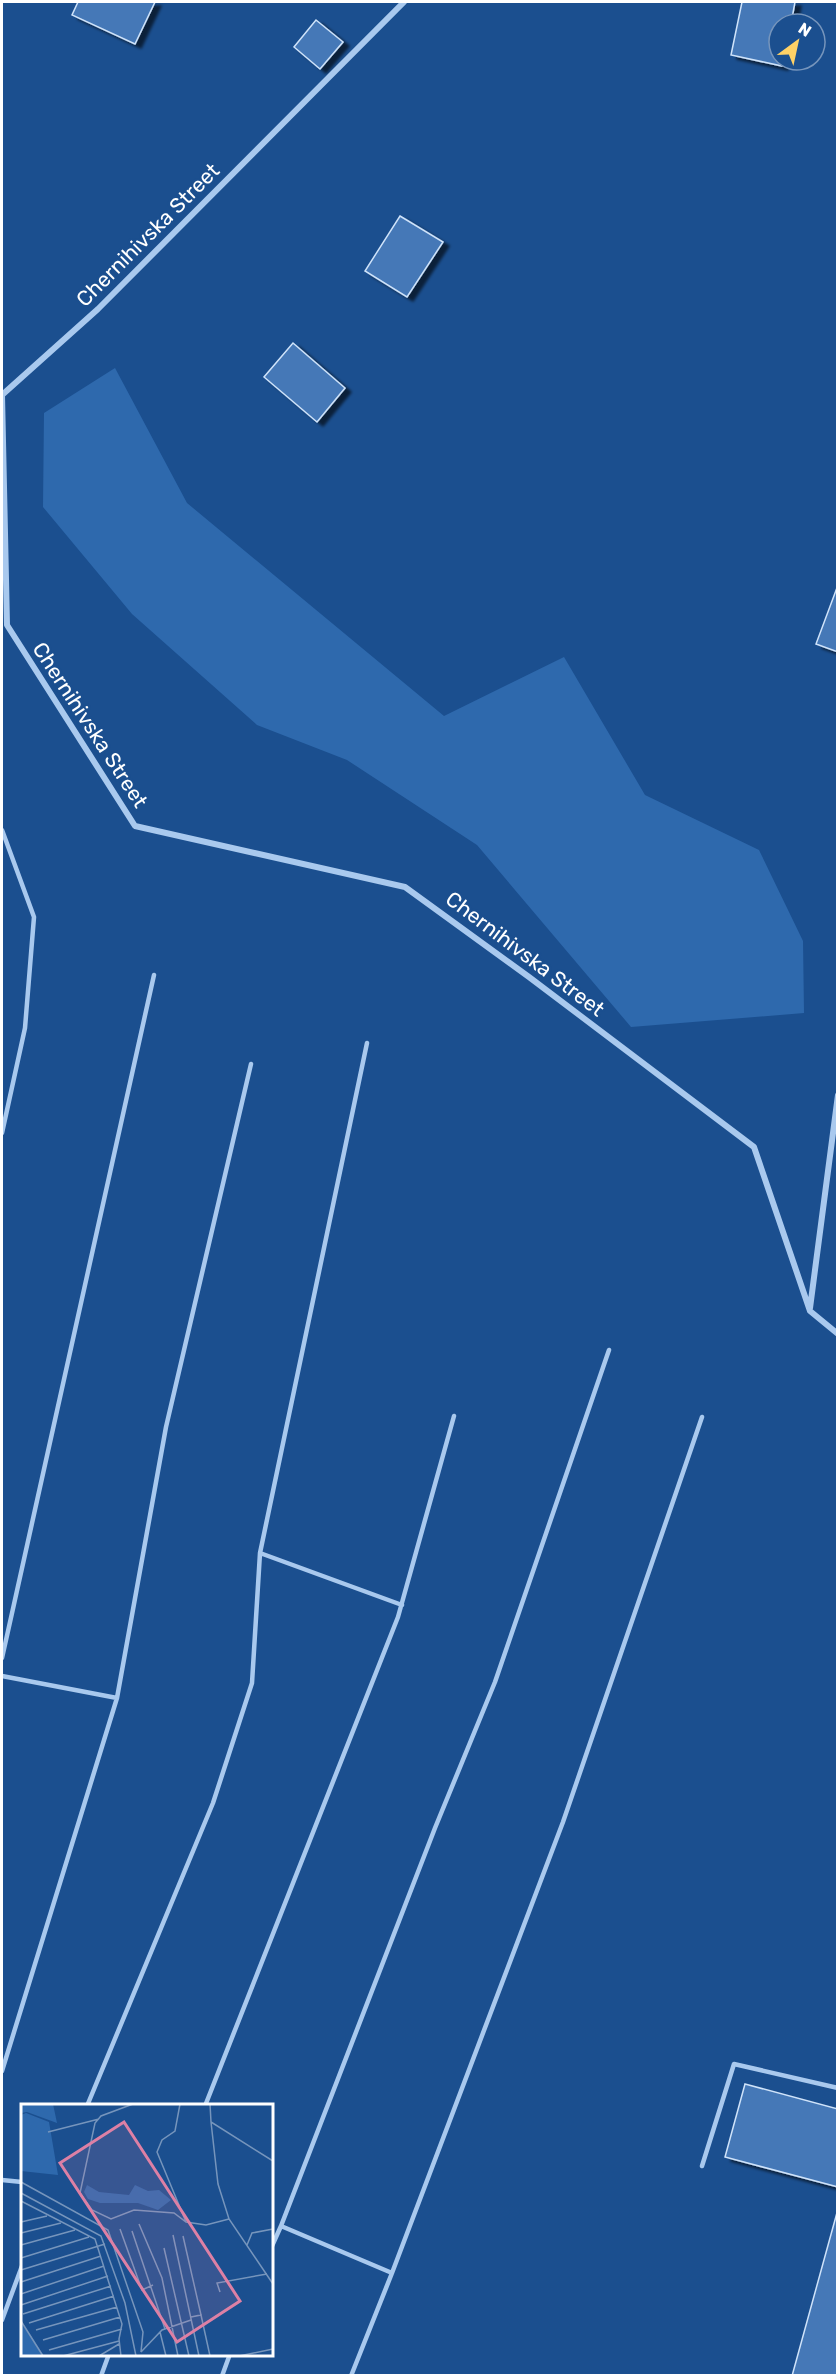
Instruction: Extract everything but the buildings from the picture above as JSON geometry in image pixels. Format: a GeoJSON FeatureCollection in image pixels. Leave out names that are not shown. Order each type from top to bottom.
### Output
{"type":"FeatureCollection","features":[{"type":"Feature","properties":{"kind":"street","name":"Chernihivska Street"},"geometry":{"type":"LineString","coordinates":[[404,2],[98,309],[2,395],[7,625],[135,826],[405,887],[529,977],[753,1147],[810,1311]]}},
{"type":"Feature","properties":{"kind":"street"},"geometry":{"type":"LineString","coordinates":[[837,1095],[810,1311],[837,1334]]}},
{"type":"Feature","properties":{"kind":"lane"},"geometry":{"type":"LineString","coordinates":[[2,830],[34,917],[25,1028],[2,1133]]}},
{"type":"Feature","properties":{"kind":"lane"},"geometry":{"type":"LineString","coordinates":[[2,1658],[154,975]]}},
{"type":"Feature","properties":{"kind":"lane"},"geometry":{"type":"LineString","coordinates":[[88,2104],[213,1803],[252,1683],[260,1553],[367,1043]]}},
{"type":"Feature","properties":{"kind":"lane"},"geometry":{"type":"LineString","coordinates":[[2,2071],[117,1698],[166,1427],[251,1064]]}},
{"type":"Feature","properties":{"kind":"lane"},"geometry":{"type":"LineString","coordinates":[[273,2244],[430,1840],[495,1682],[609,1350]]}},
{"type":"Feature","properties":{"kind":"lane"},"geometry":{"type":"LineString","coordinates":[[207,2104],[402,1605],[454,1416]]}},
{"type":"Feature","properties":{"kind":"lane"},"geometry":{"type":"LineString","coordinates":[[351,2376],[566,1811],[702,1417]]}},
{"type":"Feature","properties":{"kind":"lane"},"geometry":{"type":"LineString","coordinates":[[260,1553],[402,1605]]}},
{"type":"Feature","properties":{"kind":"lane"},"geometry":{"type":"LineString","coordinates":[[2,1676],[117,1698]]}},
{"type":"Feature","properties":{"kind":"lane"},"geometry":{"type":"LineString","coordinates":[[702,2166],[734,2064],[837,2088]]}},
{"type":"Feature","properties":{"kind":"lane"},"geometry":{"type":"LineString","coordinates":[[2,2180],[21,2182]]}},
{"type":"Feature","properties":{"kind":"lane"},"geometry":{"type":"LineString","coordinates":[[281,2226],[392,2273]]}},
{"type":"Feature","properties":{"kind":"lane"},"geometry":{"type":"LineString","coordinates":[[2,2320],[21,2269]]}},
{"type":"Feature","properties":{"kind":"lane"},"geometry":{"type":"LineString","coordinates":[[101,2376],[109,2356]]}},
{"type":"Feature","properties":{"kind":"lane"},"geometry":{"type":"LineString","coordinates":[[222,2376],[230,2356]]}},
{"type":"Feature","properties":{"kind":"shaded area"},"geometry":{"type":"Polygon","coordinates":[[[115,368],[187,503],[444,716],[564,657],[645,795],[759,850],[803,941],[804,1013],[631,1027],[477,845],[347,760],[257,725],[132,614],[43,507],[44,413],[115,368]]]}}]}
